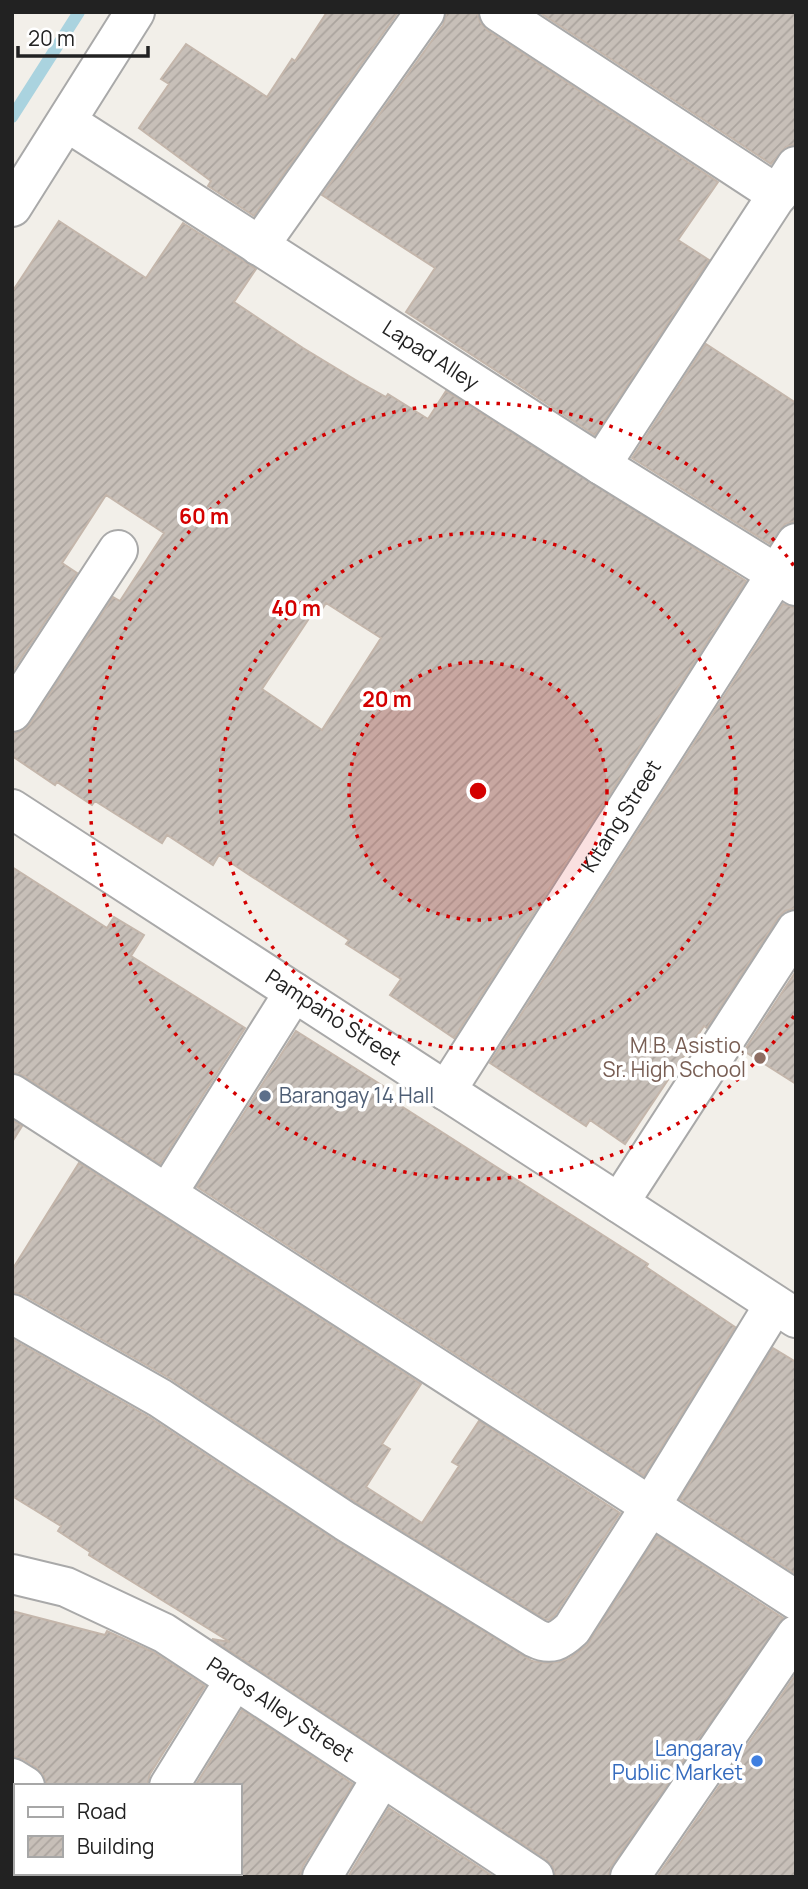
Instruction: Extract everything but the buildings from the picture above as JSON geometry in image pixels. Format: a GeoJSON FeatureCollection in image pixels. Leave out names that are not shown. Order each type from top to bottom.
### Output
{"type":"FeatureCollection","features":[{"type":"Feature","properties":{"kind":"street"},"geometry":{"type":"LineString","coordinates":[[12,207],[135,12]]}},
{"type":"Feature","properties":{"kind":"street"},"geometry":{"type":"LineString","coordinates":[[259,246],[425,12]]}},
{"type":"Feature","properties":{"kind":"street"},"geometry":{"type":"LineString","coordinates":[[499,12],[785,196],[694,320],[601,465]]}},
{"type":"Feature","properties":{"kind":"street","name":"Lapad Alley"},"geometry":{"type":"LineString","coordinates":[[67,122],[601,465],[789,567]]}},
{"type":"Feature","properties":{"kind":"street"},"geometry":{"type":"LineString","coordinates":[[12,712],[118,550]]}},
{"type":"Feature","properties":{"kind":"street","name":"Kitang Street"},"geometry":{"type":"LineString","coordinates":[[446,1091],[789,567]]}},
{"type":"Feature","properties":{"kind":"street","name":"Pampano Street"},"geometry":{"type":"LineString","coordinates":[[12,809],[785,1312]]}},
{"type":"Feature","properties":{"kind":"street"},"geometry":{"type":"LineString","coordinates":[[619,1203],[796,930]]}},
{"type":"Feature","properties":{"kind":"street"},"geometry":{"type":"LineString","coordinates":[[177,1178],[294,992]]}},
{"type":"Feature","properties":{"kind":"street"},"geometry":{"type":"LineString","coordinates":[[12,1094],[796,1600]]}},
{"type":"Feature","properties":{"kind":"street"},"geometry":{"type":"LineString","coordinates":[[12,1314],[159,1398],[345,1521],[523,1631],[544,1643],[553,1643],[572,1629],[650,1507],[785,1312]]}},
{"type":"Feature","properties":{"kind":"street","name":"Paros Alley Street"},"geometry":{"type":"LineString","coordinates":[[12,1574],[66,1587],[164,1633],[534,1877]]}},
{"type":"Feature","properties":{"kind":"street"},"geometry":{"type":"LineString","coordinates":[[630,1877],[796,1635]]}},
{"type":"Feature","properties":{"kind":"street"},"geometry":{"type":"LineString","coordinates":[[170,1784],[234,1681]]}},
{"type":"Feature","properties":{"kind":"street"},"geometry":{"type":"LineString","coordinates":[[322,1877],[382,1777]]}},
{"type":"Feature","properties":{"kind":"waterway"},"geometry":{"type":"LineString","coordinates":[[12,117],[79,12]]}},
{"type":"Feature","properties":{"kind":"place","name":"M.B. Asistio, Sr. High School"},"geometry":{"type":"Point","coordinates":[760,1058]}},
{"type":"Feature","properties":{"kind":"place","name":"Barangay 14 Hall"},"geometry":{"type":"Point","coordinates":[265,1096]}},
{"type":"Feature","properties":{"kind":"place","name":"Langaray Public Market"},"geometry":{"type":"Point","coordinates":[757,1761]}}]}
